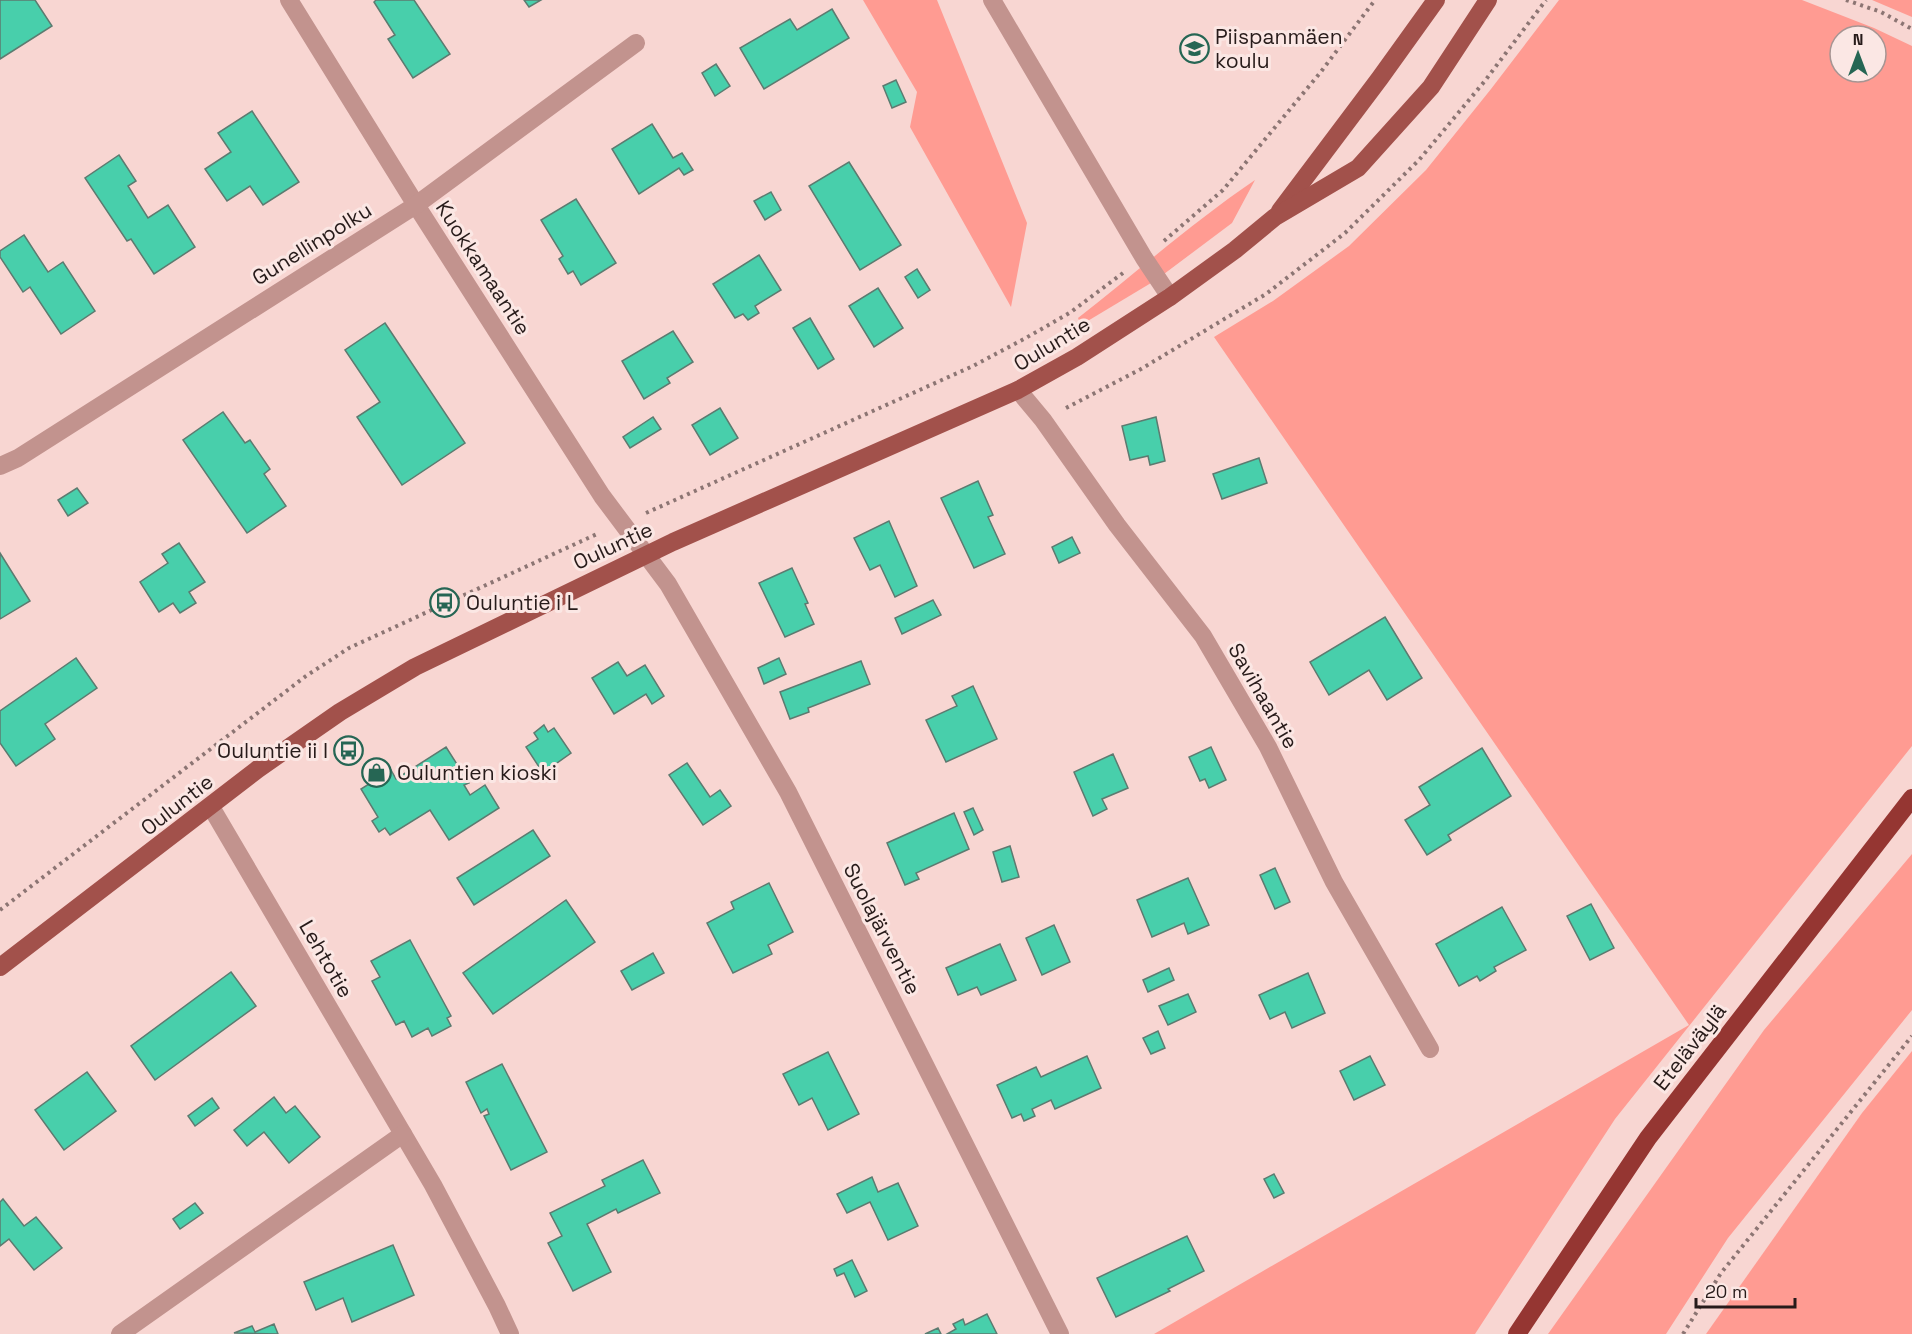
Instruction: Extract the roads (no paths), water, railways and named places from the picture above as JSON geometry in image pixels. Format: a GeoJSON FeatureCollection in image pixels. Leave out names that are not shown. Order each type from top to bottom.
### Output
{"type":"FeatureCollection","features":[{"type":"Feature","properties":{"kind":"highway","name":"Eteläväylä"},"geometry":{"type":"LineString","coordinates":[[1517,1334],[1648,1138],[1912,798]]}},
{"type":"Feature","properties":{"kind":"main road","name":"Ouluntie"},"geometry":{"type":"LineString","coordinates":[[1275,217],[1436,0]]}},
{"type":"Feature","properties":{"kind":"main road","name":"Ouluntie"},"geometry":{"type":"LineString","coordinates":[[0,968],[258,769],[340,712],[415,667],[646,555],[1018,390],[1077,357],[1170,297],[1235,250],[1275,217],[1359,168],[1431,87],[1488,0]]}},
{"type":"Feature","properties":{"kind":"street","name":"Kuokkamaantie"},"geometry":{"type":"LineString","coordinates":[[289,0],[416,205],[602,496],[646,555]]}},
{"type":"Feature","properties":{"kind":"street"},"geometry":{"type":"LineString","coordinates":[[992,0],[1144,258],[1170,297]]}},
{"type":"Feature","properties":{"kind":"street","name":"Gunellinpolku"},"geometry":{"type":"LineString","coordinates":[[0,466],[18,458],[416,205],[636,43]]}},
{"type":"Feature","properties":{"kind":"street","name":"Savihaantie"},"geometry":{"type":"LineString","coordinates":[[1018,390],[1043,420],[1117,525],[1203,636],[1268,747],[1334,882],[1430,1049]]}},
{"type":"Feature","properties":{"kind":"street","name":"Suolajärventie"},"geometry":{"type":"LineString","coordinates":[[646,555],[668,584],[788,792],[1060,1334]]}},
{"type":"Feature","properties":{"kind":"street","name":"Lehtotie"},"geometry":{"type":"LineString","coordinates":[[211,807],[403,1134],[465,1245],[510,1334]]}},
{"type":"Feature","properties":{"kind":"street"},"geometry":{"type":"LineString","coordinates":[[120,1334],[403,1134]]}},
{"type":"Feature","properties":{"kind":"place","name":"Piispanmäen koulu"},"geometry":{"type":"Point","coordinates":[1194,49]}},
{"type":"Feature","properties":{"kind":"place","name":"Ouluntie i L"},"geometry":{"type":"Point","coordinates":[445,603]}},
{"type":"Feature","properties":{"kind":"place","name":"Ouluntie ii I"},"geometry":{"type":"Point","coordinates":[349,751]}},
{"type":"Feature","properties":{"kind":"place","name":"Ouluntien kioski"},"geometry":{"type":"Point","coordinates":[376,773]}}]}
